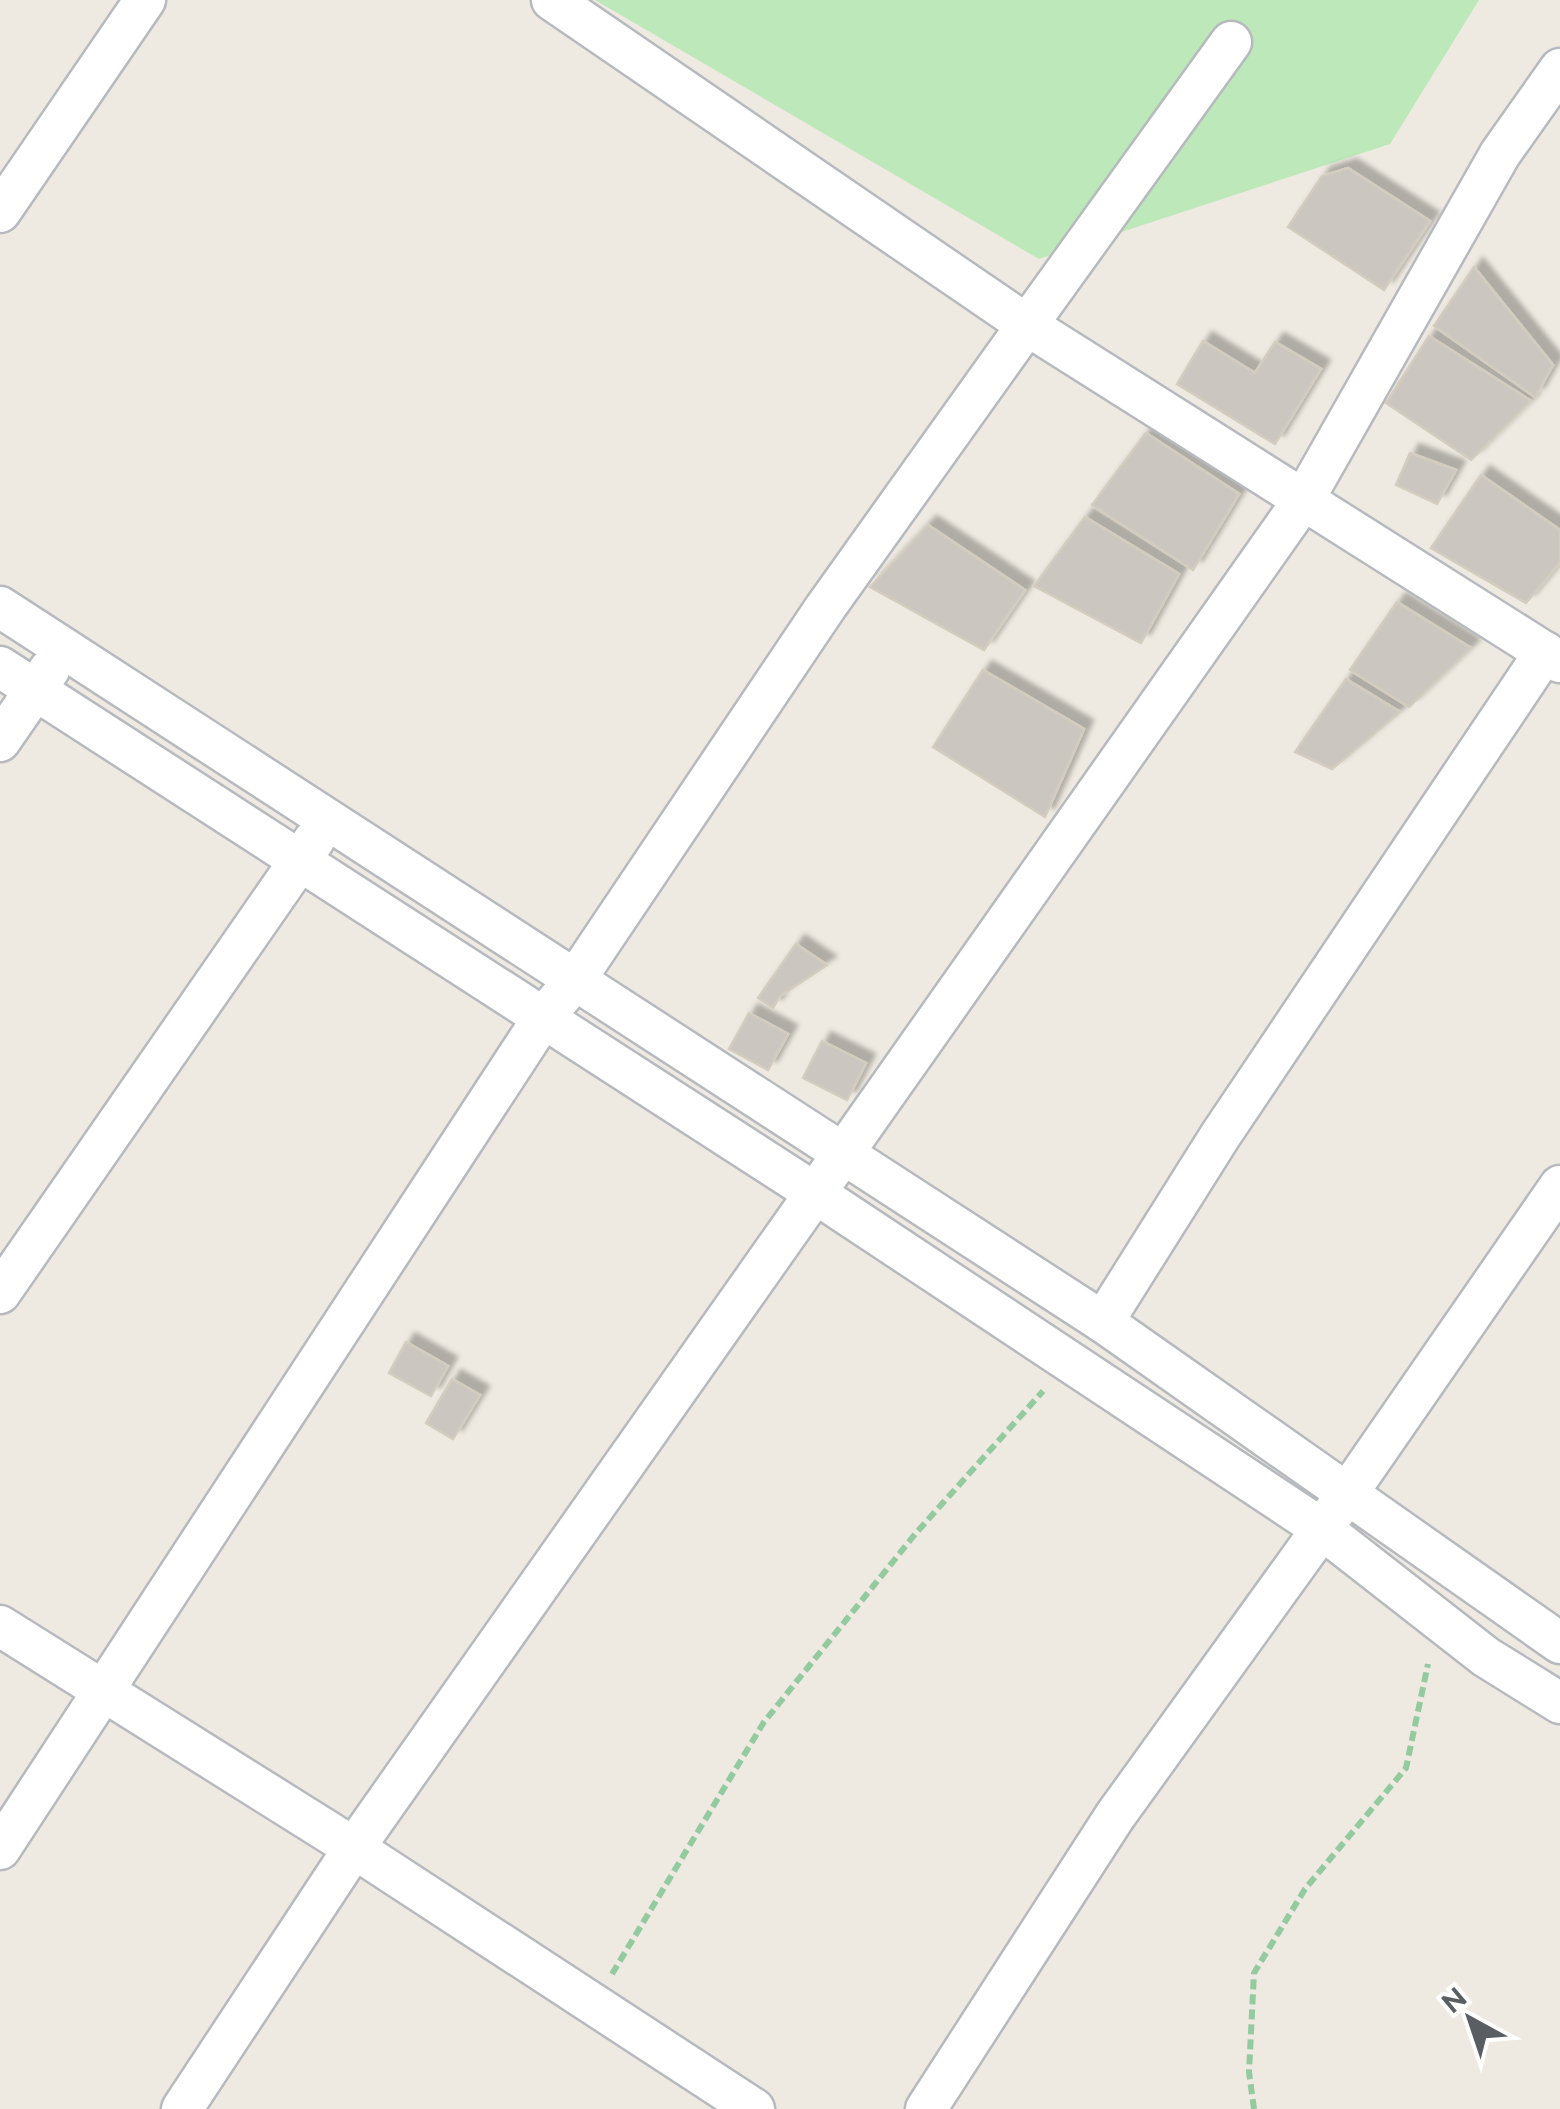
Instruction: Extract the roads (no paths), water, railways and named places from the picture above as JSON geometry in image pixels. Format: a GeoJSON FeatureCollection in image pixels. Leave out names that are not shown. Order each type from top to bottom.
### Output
{"type":"FeatureCollection","features":[{"type":"Feature","properties":{"kind":"street"},"geometry":{"type":"LineString","coordinates":[[0,212],[145,0]]}},
{"type":"Feature","properties":{"kind":"street"},"geometry":{"type":"LineString","coordinates":[[552,0],[1026,325],[1552,657],[1220,1136],[1103,1322]]}},
{"type":"Feature","properties":{"kind":"street"},"geometry":{"type":"LineString","coordinates":[[0,1849],[543,1018],[575,980],[825,608],[1231,42]]}},
{"type":"Feature","properties":{"kind":"street"},"geometry":{"type":"LineString","coordinates":[[182,2109],[354,1848],[818,1195],[1304,499],[1500,154],[1560,69]]}},
{"type":"Feature","properties":{"kind":"street"},"geometry":{"type":"LineString","coordinates":[[0,606],[1103,1322],[1560,1644]]}},
{"type":"Feature","properties":{"kind":"street"},"geometry":{"type":"LineString","coordinates":[[0,741],[63,648]]}},
{"type":"Feature","properties":{"kind":"street"},"geometry":{"type":"LineString","coordinates":[[0,667],[818,1195],[1322,1529],[1486,1657],[1560,1703]]}},
{"type":"Feature","properties":{"kind":"street"},"geometry":{"type":"LineString","coordinates":[[0,1292],[328,820]]}},
{"type":"Feature","properties":{"kind":"street"},"geometry":{"type":"LineString","coordinates":[[926,2109],[1115,1816],[1347,1494],[1560,1186]]}},
{"type":"Feature","properties":{"kind":"street"},"geometry":{"type":"LineString","coordinates":[[0,1626],[354,1848],[754,2109]]}}]}
